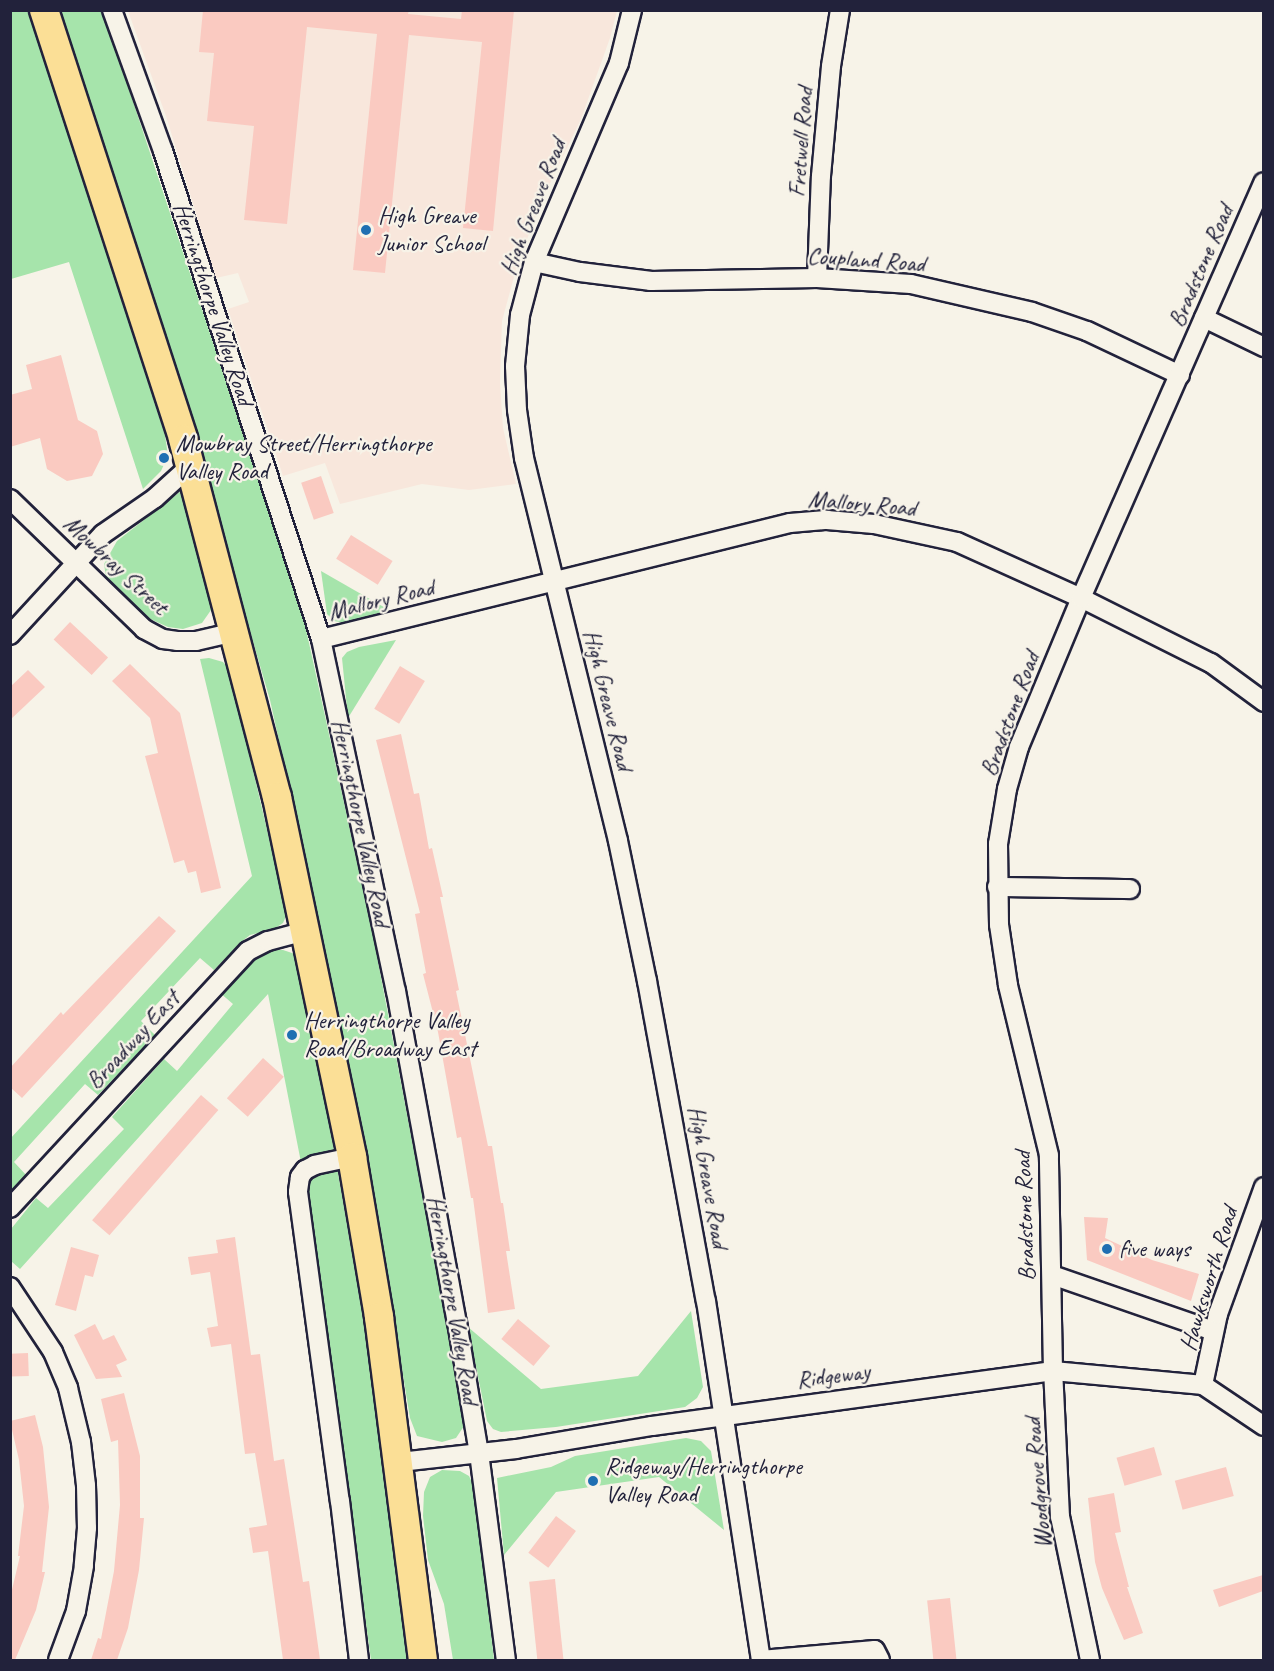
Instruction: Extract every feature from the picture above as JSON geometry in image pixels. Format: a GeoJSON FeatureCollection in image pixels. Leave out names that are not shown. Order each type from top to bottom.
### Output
{"type":"FeatureCollection","features":[{"type":"Feature","properties":{"kind":"main road"},"geometry":{"type":"LineString","coordinates":[[44,10],[96,165],[190,466],[278,797],[351,1157],[379,1317],[400,1462],[423,1660]]}},
{"type":"Feature","properties":{"kind":"street","name":"Herringthorpe Valley Road"},"geometry":{"type":"LineString","coordinates":[[112,10],[164,151],[321,639],[396,991],[479,1453],[506,1660]]}},
{"type":"Feature","properties":{"kind":"street","name":"High Greave Road"},"geometry":{"type":"LineString","coordinates":[[632,10],[619,63],[556,204],[534,262],[520,315],[515,366],[517,410],[524,458],[618,841],[647,981],[704,1290],[761,1660]]}},
{"type":"Feature","properties":{"kind":"street","name":"Fretwell Road"},"geometry":{"type":"LineString","coordinates":[[817,278],[822,165],[831,66],[840,10]]}},
{"type":"Feature","properties":{"kind":"street","name":"Bradstone Road"},"geometry":{"type":"LineString","coordinates":[[1053,1371],[1050,1155],[1008,985],[997,887],[998,844],[1010,778],[1019,747],[1081,598],[1263,182]]}},
{"type":"Feature","properties":{"kind":"street","name":"Coupland Road"},"geometry":{"type":"LineString","coordinates":[[534,262],[580,272],[651,281],[817,278],[911,284],[1032,312],[1087,331],[1180,375]]}},
{"type":"Feature","properties":{"kind":"street"},"geometry":{"type":"LineString","coordinates":[[1204,318],[1263,347]]}},
{"type":"Feature","properties":{"kind":"street"},"geometry":{"type":"LineString","coordinates":[[10,635],[78,564],[103,534],[155,498],[190,466]]}},
{"type":"Feature","properties":{"kind":"street","name":"Mowbray Street"},"geometry":{"type":"LineString","coordinates":[[10,499],[144,629],[163,639],[196,641],[234,632]]}},
{"type":"Feature","properties":{"kind":"street","name":"Mallory Road"},"geometry":{"type":"LineString","coordinates":[[321,639],[404,621],[554,580],[790,523],[826,520],[874,524],[957,542],[1081,598],[1211,663],[1263,702]]}},
{"type":"Feature","properties":{"kind":"street"},"geometry":{"type":"LineString","coordinates":[[997,887],[1130,889]]}},
{"type":"Feature","properties":{"kind":"street","name":"Broadway East"},"geometry":{"type":"LineString","coordinates":[[10,1208],[248,951],[267,941],[306,931]]}},
{"type":"Feature","properties":{"kind":"street"},"geometry":{"type":"LineString","coordinates":[[351,1157],[315,1165],[305,1170],[300,1177],[298,1192],[359,1660]]}},
{"type":"Feature","properties":{"kind":"street","name":"Hawksworth Road"},"geometry":{"type":"LineString","coordinates":[[1203,1385],[1214,1332],[1263,1187]]}},
{"type":"Feature","properties":{"kind":"street"},"geometry":{"type":"LineString","coordinates":[[1052,1275],[1214,1332]]}},
{"type":"Feature","properties":{"kind":"street"},"geometry":{"type":"LineString","coordinates":[[10,1287],[53,1352],[68,1388],[81,1442],[86,1485],[84,1566],[76,1611],[58,1660]]}},
{"type":"Feature","properties":{"kind":"street","name":"Ridgeway"},"geometry":{"type":"LineString","coordinates":[[400,1462],[479,1453],[722,1416],[1053,1371],[1203,1385],[1263,1426]]}},
{"type":"Feature","properties":{"kind":"street","name":"Woodgrove Road"},"geometry":{"type":"LineString","coordinates":[[1053,1371],[1060,1517],[1090,1660]]}},
{"type":"Feature","properties":{"kind":"street"},"geometry":{"type":"LineString","coordinates":[[761,1660],[874,1650],[880,1660]]}},
{"type":"Feature","properties":{"kind":"shaded area","name":"High Greave Junior School"},"geometry":{"type":"Polygon","coordinates":[[[128,11],[617,11],[610,38],[581,119],[543,198],[518,262],[502,321],[500,383],[503,428],[516,484],[469,490],[422,484],[340,504],[325,463],[283,476],[228,309],[249,302],[238,273],[216,278],[166,116],[128,11]]]}},
{"type":"Feature","properties":{"kind":"green space"},"geometry":{"type":"Polygon","coordinates":[[[11,11],[28,11],[165,435],[168,456],[161,471],[143,489],[69,262],[11,279],[11,11]]]}},
{"type":"Feature","properties":{"kind":"green space"},"geometry":{"type":"Polygon","coordinates":[[[53,11],[103,11],[302,611],[373,935],[463,1410],[464,1426],[456,1438],[442,1442],[417,1436],[410,1418],[380,1234],[325,949],[270,700],[152,294],[53,11]]]}},
{"type":"Feature","properties":{"kind":"green space"},"geometry":{"type":"Polygon","coordinates":[[[181,491],[208,583],[211,610],[202,623],[183,629],[168,627],[148,618],[106,577],[104,564],[117,541],[181,491]]]}},
{"type":"Feature","properties":{"kind":"green space"},"geometry":{"type":"Polygon","coordinates":[[[321,571],[389,610],[345,623],[334,621],[327,614],[321,571]]]}},
{"type":"Feature","properties":{"kind":"green space"},"geometry":{"type":"Polygon","coordinates":[[[396,640],[348,718],[342,658],[347,652],[359,647],[396,640]]]}},
{"type":"Feature","properties":{"kind":"green space"},"geometry":{"type":"Polygon","coordinates":[[[209,658],[223,662],[229,669],[287,914],[283,923],[274,929],[250,935],[214,970],[200,958],[141,1021],[155,1035],[98,1095],[85,1084],[14,1162],[27,1176],[11,1193],[10,1139],[252,876],[200,659],[209,658]]]}},
{"type":"Feature","properties":{"kind":"green space"},"geometry":{"type":"Polygon","coordinates":[[[268,950],[283,950],[295,954],[302,964],[373,1375],[409,1660],[371,1660],[307,1193],[268,994],[20,1269],[11,1261],[11,1229],[36,1198],[48,1208],[124,1129],[112,1117],[164,1059],[177,1071],[233,1004],[219,992],[251,956],[268,950]]]}},
{"type":"Feature","properties":{"kind":"green space"},"geometry":{"type":"Polygon","coordinates":[[[691,1311],[703,1387],[697,1398],[685,1407],[556,1427],[501,1432],[493,1429],[487,1421],[468,1327],[541,1389],[638,1376],[691,1311]]]}},
{"type":"Feature","properties":{"kind":"green space"},"geometry":{"type":"Polygon","coordinates":[[[686,1438],[701,1441],[711,1451],[724,1530],[659,1477],[556,1492],[504,1555],[497,1478],[551,1467],[575,1456],[686,1438]]]}},
{"type":"Feature","properties":{"kind":"green space"},"geometry":{"type":"Polygon","coordinates":[[[442,1470],[460,1471],[469,1476],[475,1489],[494,1660],[453,1660],[444,1604],[428,1560],[423,1516],[424,1492],[430,1477],[442,1470]]]}},
{"type":"Feature","properties":{"kind":"building"},"geometry":{"type":"Polygon","coordinates":[[[203,10],[409,10],[408,14],[461,19],[462,10],[514,10],[493,231],[463,228],[482,42],[409,35],[385,273],[353,270],[377,34],[307,27],[287,224],[244,220],[254,126],[207,121],[214,53],[199,52],[203,10]]]}},
{"type":"Feature","properties":{"kind":"building"},"geometry":{"type":"Polygon","coordinates":[[[61,355],[78,420],[97,431],[103,454],[92,476],[67,481],[47,469],[40,438],[10,447],[10,395],[32,389],[26,365],[61,355]]]}},
{"type":"Feature","properties":{"kind":"building"},"geometry":{"type":"Polygon","coordinates":[[[321,476],[334,513],[314,520],[301,483],[321,476]]]}},
{"type":"Feature","properties":{"kind":"building"},"geometry":{"type":"Polygon","coordinates":[[[351,535],[393,561],[378,585],[336,559],[351,535]]]}},
{"type":"Feature","properties":{"kind":"building"},"geometry":{"type":"Polygon","coordinates":[[[70,622],[108,657],[92,675],[54,640],[70,622]]]}},
{"type":"Feature","properties":{"kind":"building"},"geometry":{"type":"Polygon","coordinates":[[[130,664],[180,713],[221,888],[201,893],[196,871],[188,873],[184,860],[174,863],[145,756],[158,753],[150,718],[112,681],[130,664]]]}},
{"type":"Feature","properties":{"kind":"building"},"geometry":{"type":"Polygon","coordinates":[[[400,666],[425,681],[399,724],[374,709],[400,666]]]}},
{"type":"Feature","properties":{"kind":"building"},"geometry":{"type":"Polygon","coordinates":[[[28,670],[45,687],[10,720],[10,687],[28,670]]]}},
{"type":"Feature","properties":{"kind":"building"},"geometry":{"type":"Polygon","coordinates":[[[401,734],[414,794],[419,793],[429,849],[432,848],[443,897],[440,897],[459,990],[456,991],[488,1146],[492,1146],[501,1203],[503,1203],[510,1251],[506,1251],[515,1309],[488,1313],[473,1198],[471,1198],[461,1137],[457,1138],[438,1032],[423,974],[426,973],[415,914],[420,913],[376,740],[401,734]]]}},
{"type":"Feature","properties":{"kind":"building"},"geometry":{"type":"Polygon","coordinates":[[[159,916],[176,931],[22,1098],[10,1087],[10,1068],[61,1012],[63,1015],[159,916]]]}},
{"type":"Feature","properties":{"kind":"building"},"geometry":{"type":"Polygon","coordinates":[[[263,1058],[284,1077],[248,1117],[227,1098],[263,1058]]]}},
{"type":"Feature","properties":{"kind":"building"},"geometry":{"type":"Polygon","coordinates":[[[201,1095],[218,1110],[109,1235],[92,1220],[201,1095]]]}},
{"type":"Feature","properties":{"kind":"building","name":"five ways"},"geometry":{"type":"Polygon","coordinates":[[[1084,1217],[1108,1218],[1105,1238],[1152,1260],[1199,1274],[1191,1301],[1087,1260],[1084,1217]]]}},
{"type":"Feature","properties":{"kind":"building"},"geometry":{"type":"Polygon","coordinates":[[[235,1237],[251,1355],[260,1354],[274,1461],[284,1459],[303,1582],[309,1581],[320,1660],[283,1660],[268,1551],[253,1553],[249,1528],[267,1525],[255,1453],[245,1454],[231,1344],[211,1347],[207,1328],[218,1326],[210,1272],[191,1275],[188,1257],[218,1253],[216,1240],[235,1237]]]}},
{"type":"Feature","properties":{"kind":"building"},"geometry":{"type":"Polygon","coordinates":[[[71,1247],[99,1255],[93,1277],[85,1275],[76,1311],[55,1305],[71,1247]]]}},
{"type":"Feature","properties":{"kind":"building"},"geometry":{"type":"Polygon","coordinates":[[[518,1319],[550,1346],[533,1366],[501,1339],[518,1319]]]}},
{"type":"Feature","properties":{"kind":"building"},"geometry":{"type":"Polygon","coordinates":[[[95,1324],[103,1340],[114,1335],[127,1360],[116,1365],[122,1377],[96,1379],[74,1335],[95,1324]]]}},
{"type":"Feature","properties":{"kind":"building"},"geometry":{"type":"Polygon","coordinates":[[[28,1353],[29,1376],[11,1377],[10,1354],[28,1353]]]}},
{"type":"Feature","properties":{"kind":"building"},"geometry":{"type":"Polygon","coordinates":[[[124,1393],[140,1456],[140,1518],[144,1518],[139,1570],[128,1628],[117,1660],[91,1660],[98,1638],[101,1639],[114,1571],[120,1505],[118,1440],[111,1442],[101,1399],[124,1393]]]}},
{"type":"Feature","properties":{"kind":"building"},"geometry":{"type":"Polygon","coordinates":[[[35,1415],[43,1447],[49,1507],[42,1572],[45,1572],[36,1610],[15,1660],[10,1660],[10,1598],[20,1556],[18,1556],[24,1506],[19,1460],[10,1421],[35,1415]]]}},
{"type":"Feature","properties":{"kind":"building"},"geometry":{"type":"Polygon","coordinates":[[[1154,1447],[1162,1475],[1125,1486],[1117,1458],[1154,1447]]]}},
{"type":"Feature","properties":{"kind":"building"},"geometry":{"type":"Polygon","coordinates":[[[1226,1467],[1234,1496],[1183,1510],[1175,1481],[1226,1467]]]}},
{"type":"Feature","properties":{"kind":"building"},"geometry":{"type":"Polygon","coordinates":[[[1114,1493],[1121,1532],[1115,1533],[1129,1587],[1127,1587],[1143,1633],[1124,1640],[1102,1588],[1095,1562],[1088,1498],[1114,1493]]]}},
{"type":"Feature","properties":{"kind":"building"},"geometry":{"type":"Polygon","coordinates":[[[556,1516],[576,1531],[548,1568],[528,1553],[556,1516]]]}},
{"type":"Feature","properties":{"kind":"building"},"geometry":{"type":"Polygon","coordinates":[[[1263,1575],[1263,1591],[1219,1607],[1213,1590],[1263,1575]]]}},
{"type":"Feature","properties":{"kind":"building"},"geometry":{"type":"Polygon","coordinates":[[[555,1579],[563,1660],[537,1660],[529,1582],[555,1579]]]}},
{"type":"Feature","properties":{"kind":"building"},"geometry":{"type":"Polygon","coordinates":[[[950,1598],[956,1660],[933,1660],[927,1600],[950,1598]]]}},
{"type":"Feature","properties":{"kind":"place","name":"High Greave Junior School"},"geometry":{"type":"Point","coordinates":[366,230]}},
{"type":"Feature","properties":{"kind":"place","name":"Mowbray Street/Herringthorpe Valley Road"},"geometry":{"type":"Point","coordinates":[164,458]}},
{"type":"Feature","properties":{"kind":"place","name":"Herringthorpe Valley Road/Broadway East"},"geometry":{"type":"Point","coordinates":[292,1035]}},
{"type":"Feature","properties":{"kind":"place","name":"five ways"},"geometry":{"type":"Point","coordinates":[1107,1249]}},
{"type":"Feature","properties":{"kind":"place","name":"Ridgeway/Herringthorpe Valley Road"},"geometry":{"type":"Point","coordinates":[593,1481]}}]}
